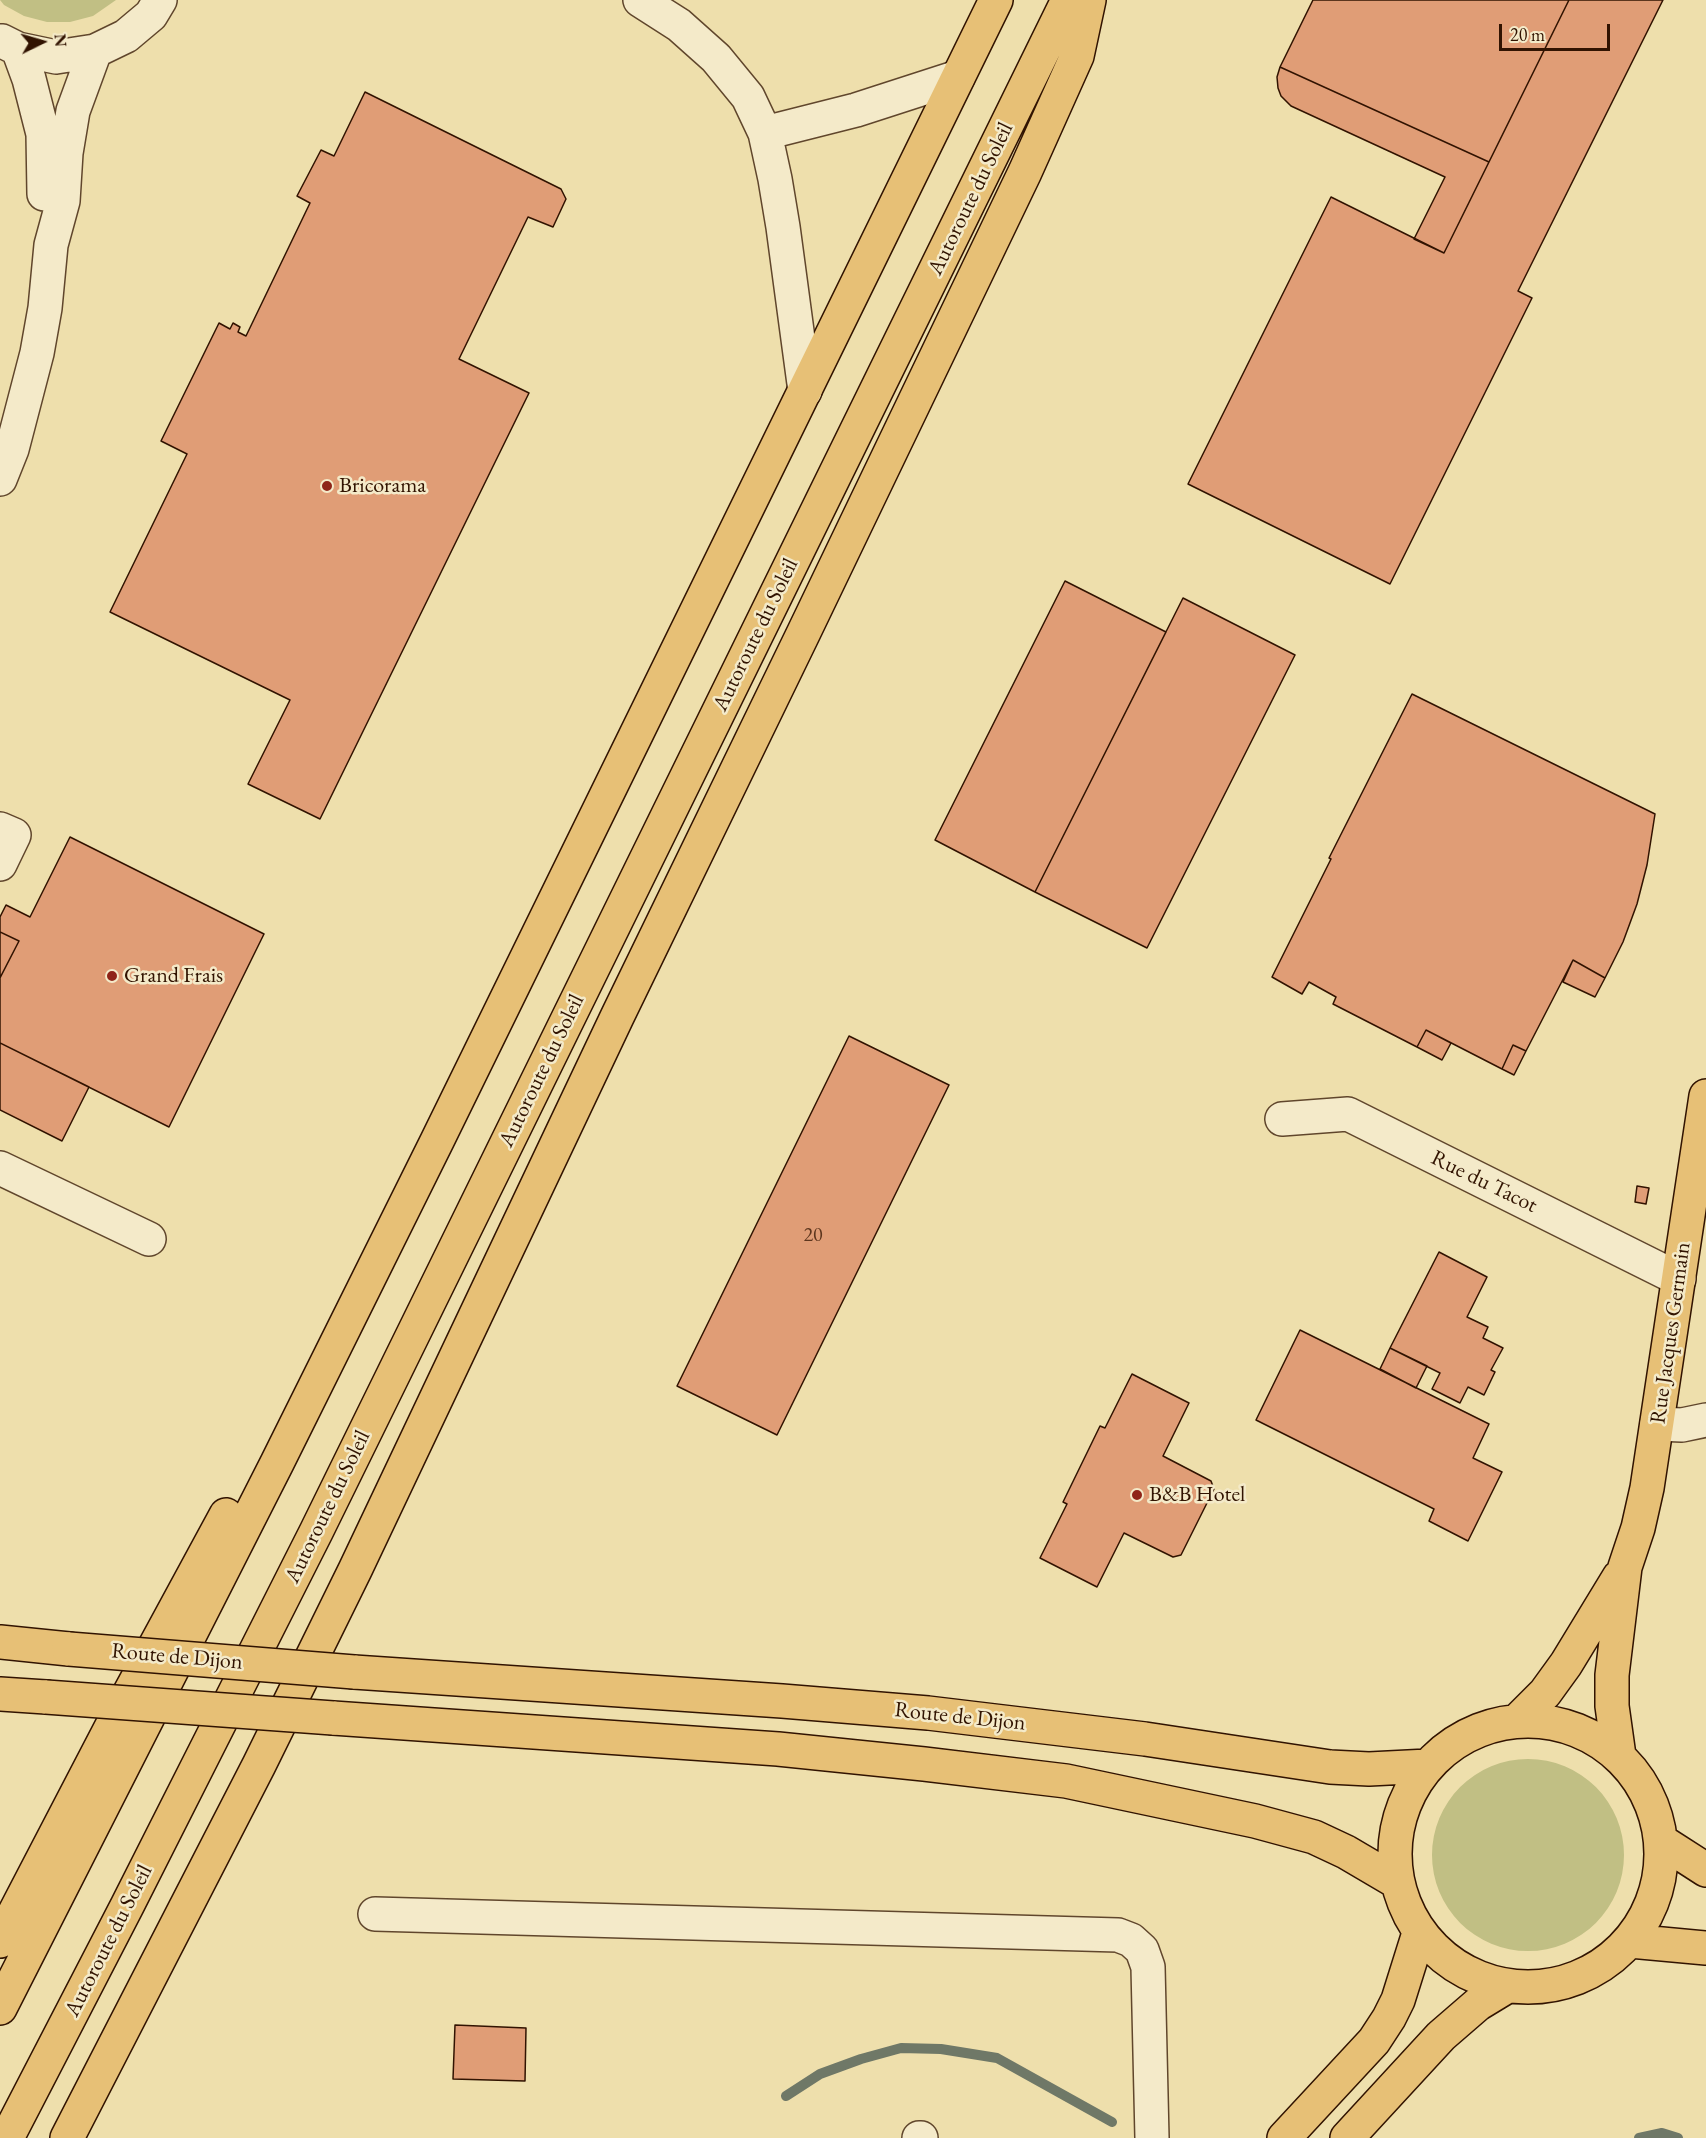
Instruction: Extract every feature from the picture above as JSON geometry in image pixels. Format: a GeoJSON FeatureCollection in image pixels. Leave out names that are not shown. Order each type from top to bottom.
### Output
{"type":"FeatureCollection","features":[{"type":"Feature","properties":{"kind":"main road"},"geometry":{"type":"LineString","coordinates":[[0,2008],[277,1463],[437,1141],[996,0]]}},
{"type":"Feature","properties":{"kind":"main road","name":"Autoroute du Soleil"},"geometry":{"type":"LineString","coordinates":[[7,2138],[316,1532],[1068,0]]}},
{"type":"Feature","properties":{"kind":"main road"},"geometry":{"type":"LineString","coordinates":[[67,2138],[259,1765],[355,1570],[581,1092],[1025,172],[1077,56],[1089,0]]}},
{"type":"Feature","properties":{"kind":"main road","name":"Rue Jacques Germain"},"geometry":{"type":"LineString","coordinates":[[1517,1721],[1545,1693],[1566,1664],[1624,1567],[1638,1528],[1658,1424],[1706,1096]]}},
{"type":"Feature","properties":{"kind":"main road"},"geometry":{"type":"LineString","coordinates":[[0,1941],[121,1708],[232,1505],[277,1463]]}},
{"type":"Feature","properties":{"kind":"main road","name":"Rue Jacques Germain"},"geometry":{"type":"LineString","coordinates":[[1619,1756],[1612,1706],[1612,1675],[1624,1567]]}},
{"type":"Feature","properties":{"kind":"main road","name":"Route de Dijon"},"geometry":{"type":"LineString","coordinates":[[0,1642],[354,1672],[928,1713],[1145,1739],[1330,1767],[1369,1769],[1428,1766]]}},
{"type":"Feature","properties":{"kind":"main road"},"geometry":{"type":"LineString","coordinates":[[0,1694],[778,1749],[1066,1781],[1255,1821],[1314,1837],[1346,1852],[1397,1882]]}},
{"type":"Feature","properties":{"kind":"main road"},"geometry":{"type":"LineString","coordinates":[[1517,1721],[1545,1721],[1572,1728],[1597,1740],[1619,1756],[1640,1781],[1654,1810],[1661,1841],[1660,1877],[1649,1911],[1630,1941],[1595,1971],[1552,1987],[1506,1987],[1457,1968],[1419,1933],[1405,1908],[1397,1882],[1395,1841],[1405,1801],[1428,1766],[1453,1743],[1484,1728],[1517,1721]]}},
{"type":"Feature","properties":{"kind":"main road"},"geometry":{"type":"LineString","coordinates":[[1661,1841],[1706,1870]]}},
{"type":"Feature","properties":{"kind":"main road"},"geometry":{"type":"LineString","coordinates":[[1284,2138],[1374,2041],[1389,2019],[1398,2000],[1419,1933]]}},
{"type":"Feature","properties":{"kind":"main road"},"geometry":{"type":"LineString","coordinates":[[1630,1941],[1706,1948]]}},
{"type":"Feature","properties":{"kind":"main road"},"geometry":{"type":"LineString","coordinates":[[1347,2138],[1441,2037],[1478,2004],[1506,1987]]}},
{"type":"Feature","properties":{"kind":"street"},"geometry":{"type":"LineString","coordinates":[[9,45],[57,57],[95,51],[126,36],[151,15],[160,0]]}},
{"type":"Feature","properties":{"kind":"street"},"geometry":{"type":"LineString","coordinates":[[640,0],[679,25],[716,58],[748,98],[765,134],[776,179],[805,390]]}},
{"type":"Feature","properties":{"kind":"street"},"geometry":{"type":"LineString","coordinates":[[9,45],[29,79],[43,134],[44,202],[51,245]]}},
{"type":"Feature","properties":{"kind":"street"},"geometry":{"type":"LineString","coordinates":[[0,479],[12,449],[37,353],[45,308],[51,245],[63,201],[66,153],[73,111],[95,51]]}},
{"type":"Feature","properties":{"kind":"street"},"geometry":{"type":"LineString","coordinates":[[765,134],[875,105],[958,77]]}},
{"type":"Feature","properties":{"kind":"street"},"geometry":{"type":"LineString","coordinates":[[0,829],[14,835],[0,864]]}},
{"type":"Feature","properties":{"kind":"street","name":"Rue du Tacot"},"geometry":{"type":"LineString","coordinates":[[1282,1119],[1348,1114],[1679,1279]]}},
{"type":"Feature","properties":{"kind":"street"},"geometry":{"type":"LineString","coordinates":[[0,1168],[149,1239]]}},
{"type":"Feature","properties":{"kind":"street"},"geometry":{"type":"LineString","coordinates":[[1658,1424],[1682,1425],[1706,1420]]}},
{"type":"Feature","properties":{"kind":"street"},"geometry":{"type":"LineString","coordinates":[[375,1914],[1118,1935],[1131,1940],[1142,1950],[1148,1967],[1152,2138]]}},
{"type":"Feature","properties":{"kind":"shaded area"},"geometry":{"type":"Polygon","coordinates":[[[0,0],[116,0],[93,16],[70,22],[47,22],[24,16],[4,5],[0,0]]]}},
{"type":"Feature","properties":{"kind":"shaded area"},"geometry":{"type":"Polygon","coordinates":[[[1519,1759],[1537,1759],[1565,1766],[1596,1787],[1617,1818],[1624,1855],[1617,1892],[1596,1923],[1565,1944],[1537,1951],[1519,1951],[1483,1940],[1454,1916],[1443,1900],[1436,1883],[1432,1864],[1432,1846],[1443,1810],[1467,1781],[1483,1770],[1500,1763],[1519,1759]]]}},
{"type":"Feature","properties":{"kind":"building"},"geometry":{"type":"Polygon","coordinates":[[[1313,0],[1569,0],[1489,162],[1280,67],[1313,0]]]}},
{"type":"Feature","properties":{"kind":"building"},"geometry":{"type":"Polygon","coordinates":[[[1569,0],[1663,0],[1518,291],[1532,298],[1390,584],[1188,484],[1331,197],[1444,253],[1569,0]]]}},
{"type":"Feature","properties":{"kind":"building"},"geometry":{"type":"Polygon","coordinates":[[[1280,67],[1489,162],[1444,253],[1414,239],[1445,177],[1291,106],[1281,96],[1278,88],[1277,77],[1280,67]]]}},
{"type":"Feature","properties":{"kind":"building","name":"Bricorama"},"geometry":{"type":"Polygon","coordinates":[[[365,92],[561,189],[566,199],[553,227],[528,217],[459,359],[529,393],[320,819],[248,784],[290,700],[110,612],[187,454],[161,441],[219,323],[230,329],[233,323],[240,327],[238,332],[246,336],[310,203],[297,196],[321,150],[334,156],[365,92]]]}},
{"type":"Feature","properties":{"kind":"building"},"geometry":{"type":"Polygon","coordinates":[[[1065,581],[1166,632],[1035,892],[935,840],[1065,581]]]}},
{"type":"Feature","properties":{"kind":"building"},"geometry":{"type":"Polygon","coordinates":[[[1183,598],[1295,655],[1147,948],[1035,892],[1183,598]]]}},
{"type":"Feature","properties":{"kind":"building"},"geometry":{"type":"Polygon","coordinates":[[[1412,694],[1655,814],[1647,865],[1637,904],[1623,942],[1605,978],[1573,960],[1526,1051],[1513,1045],[1502,1069],[1426,1030],[1417,1047],[1333,1004],[1336,997],[1309,982],[1302,994],[1272,977],[1412,694]]]}},
{"type":"Feature","properties":{"kind":"building"},"geometry":{"type":"Polygon","coordinates":[[[70,837],[264,934],[169,1127],[0,1043],[0,978],[19,941],[0,932],[0,917],[6,905],[30,917],[70,837]]]}},
{"type":"Feature","properties":{"kind":"building"},"geometry":{"type":"Polygon","coordinates":[[[0,932],[19,941],[0,978],[0,932]]]}},
{"type":"Feature","properties":{"kind":"building"},"geometry":{"type":"Polygon","coordinates":[[[1573,960],[1605,978],[1595,997],[1563,982],[1573,960]]]}},
{"type":"Feature","properties":{"kind":"building"},"geometry":{"type":"Polygon","coordinates":[[[1426,1030],[1451,1043],[1442,1060],[1417,1047],[1426,1030]]]}},
{"type":"Feature","properties":{"kind":"building"},"geometry":{"type":"Polygon","coordinates":[[[849,1036],[949,1085],[777,1435],[677,1386],[849,1036]]]}},
{"type":"Feature","properties":{"kind":"building"},"geometry":{"type":"Polygon","coordinates":[[[0,1043],[89,1087],[62,1141],[0,1110],[0,1043]]]}},
{"type":"Feature","properties":{"kind":"building"},"geometry":{"type":"Polygon","coordinates":[[[1513,1045],[1526,1051],[1514,1075],[1502,1069],[1513,1045]]]}},
{"type":"Feature","properties":{"kind":"building"},"geometry":{"type":"Polygon","coordinates":[[[1637,1186],[1649,1188],[1646,1204],[1635,1202],[1637,1186]]]}},
{"type":"Feature","properties":{"kind":"building"},"geometry":{"type":"Polygon","coordinates":[[[1439,1252],[1487,1277],[1467,1317],[1488,1327],[1483,1338],[1503,1348],[1491,1370],[1495,1372],[1484,1395],[1468,1387],[1460,1403],[1432,1389],[1440,1373],[1390,1348],[1439,1252]]]}},
{"type":"Feature","properties":{"kind":"building"},"geometry":{"type":"Polygon","coordinates":[[[1300,1330],[1489,1424],[1473,1458],[1502,1472],[1468,1541],[1429,1521],[1434,1509],[1256,1420],[1300,1330]]]}},
{"type":"Feature","properties":{"kind":"building"},"geometry":{"type":"Polygon","coordinates":[[[1390,1348],[1427,1366],[1416,1388],[1380,1369],[1390,1348]]]}},
{"type":"Feature","properties":{"kind":"building"},"geometry":{"type":"Polygon","coordinates":[[[1132,1374],[1189,1403],[1163,1456],[1211,1481],[1214,1489],[1181,1555],[1173,1557],[1124,1533],[1097,1587],[1040,1558],[1067,1504],[1063,1502],[1100,1426],[1105,1428],[1132,1374]]]}},
{"type":"Feature","properties":{"kind":"building"},"geometry":{"type":"Polygon","coordinates":[[[455,2025],[526,2028],[525,2081],[453,2079],[455,2025]]]}},
{"type":"Feature","properties":{"kind":"waterway"},"geometry":{"type":"LineString","coordinates":[[786,2096],[820,2074],[861,2059],[901,2048],[941,2049],[997,2058],[1112,2122]]}},
{"type":"Feature","properties":{"kind":"waterway"},"geometry":{"type":"LineString","coordinates":[[1639,2138],[1662,2133],[1678,2138]]}},
{"type":"Feature","properties":{"kind":"place","name":"Bricorama"},"geometry":{"type":"Point","coordinates":[327,486]}},
{"type":"Feature","properties":{"kind":"place","name":"Grand Frais"},"geometry":{"type":"Point","coordinates":[112,976]}},
{"type":"Feature","properties":{"kind":"place","name":"B&B Hotel"},"geometry":{"type":"Point","coordinates":[1137,1495]}}]}
